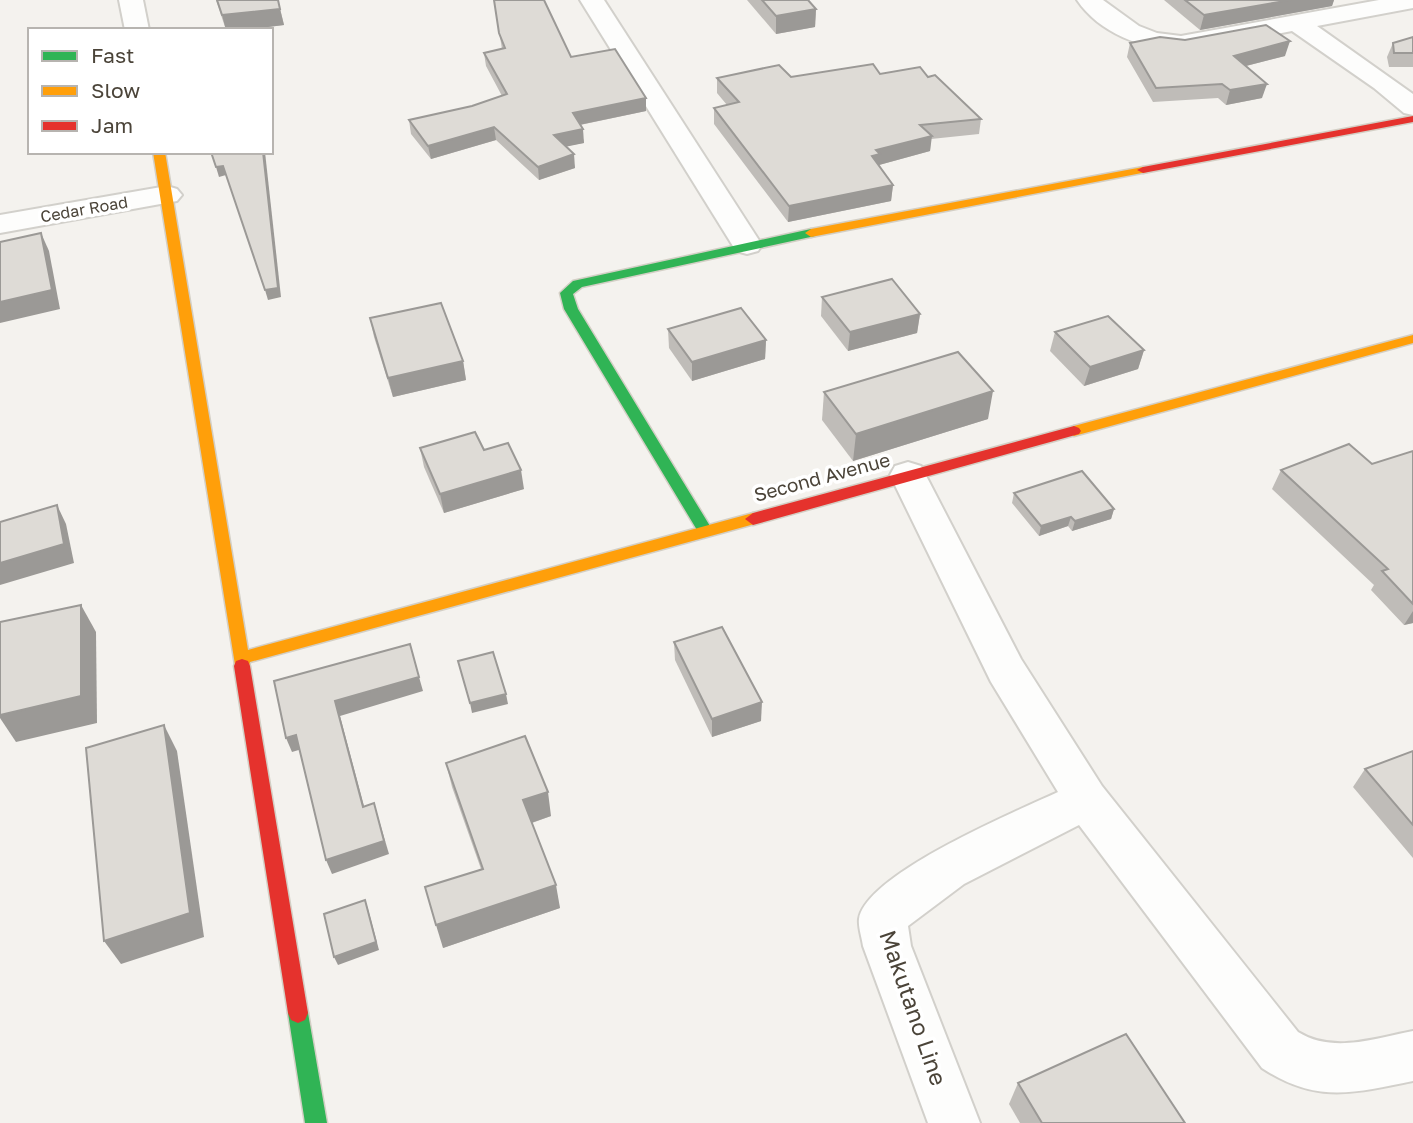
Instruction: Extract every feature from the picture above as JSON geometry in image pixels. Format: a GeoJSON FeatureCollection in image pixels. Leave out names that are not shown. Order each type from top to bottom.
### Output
{"type":"FeatureCollection","features":[{"type":"Feature","properties":{"kind":"street"},"geometry":{"type":"LineString","coordinates":[[131,0],[137,28]]}},
{"type":"Feature","properties":{"kind":"street"},"geometry":{"type":"LineString","coordinates":[[592,0],[747,245]]}},
{"type":"Feature","properties":{"kind":"street"},"geometry":{"type":"LineString","coordinates":[[1090,0],[1126,32],[1151,42],[1181,44],[1413,1]]}},
{"type":"Feature","properties":{"kind":"street"},"geometry":{"type":"LineString","coordinates":[[1295,22],[1383,82],[1413,107]]}},
{"type":"Feature","properties":{"kind":"street"},"geometry":{"type":"LineString","coordinates":[[705,531],[571,309],[566,293],[578,285],[747,245],[1413,119]]}},
{"type":"Feature","properties":{"kind":"street"},"geometry":{"type":"LineString","coordinates":[[159,154],[316,1123]]}},
{"type":"Feature","properties":{"kind":"street","name":"Cedar Road"},"geometry":{"type":"LineString","coordinates":[[0,224],[167,195]]}},
{"type":"Feature","properties":{"kind":"street","name":"Second Avenue"},"geometry":{"type":"LineString","coordinates":[[242,658],[1413,339]]}},
{"type":"Feature","properties":{"kind":"street"},"geometry":{"type":"LineString","coordinates":[[908,475],[1006,670],[1086,800],[1280,1050],[1297,1063],[1323,1071],[1413,1056]]}},
{"type":"Feature","properties":{"kind":"street","name":"Makutano Line"},"geometry":{"type":"LineString","coordinates":[[954,1123],[887,946],[883,919],[894,903],[957,865],[1086,800]]}},
{"type":"Feature","properties":{"kind":"building"},"geometry":{"type":"Polygon","coordinates":[[[217,0],[278,0],[280,9],[222,15],[217,0]]]}},
{"type":"Feature","properties":{"kind":"building"},"geometry":{"type":"Polygon","coordinates":[[[494,0],[544,0],[571,57],[615,49],[646,98],[573,113],[583,129],[554,135],[574,154],[538,167],[494,127],[428,146],[409,120],[472,106],[507,94],[484,53],[505,48],[499,33],[494,0]]]}},
{"type":"Feature","properties":{"kind":"building"},"geometry":{"type":"Polygon","coordinates":[[[762,0],[808,0],[816,9],[776,16],[762,0]]]}},
{"type":"Feature","properties":{"kind":"building"},"geometry":{"type":"Polygon","coordinates":[[[1185,0],[1291,0],[1204,15],[1185,0]]]}},
{"type":"Feature","properties":{"kind":"building"},"geometry":{"type":"Polygon","coordinates":[[[1266,25],[1290,41],[1234,56],[1267,84],[1230,90],[1222,84],[1156,88],[1130,43],[1160,37],[1185,40],[1266,25]]]}},
{"type":"Feature","properties":{"kind":"building"},"geometry":{"type":"Polygon","coordinates":[[[1413,37],[1413,53],[1394,53],[1393,43],[1413,37]]]}},
{"type":"Feature","properties":{"kind":"building"},"geometry":{"type":"Polygon","coordinates":[[[873,64],[880,74],[920,67],[928,77],[935,75],[981,119],[920,125],[932,136],[876,150],[880,154],[872,156],[893,185],[789,206],[714,108],[739,102],[717,78],[779,65],[791,77],[873,64]]]}},
{"type":"Feature","properties":{"kind":"building"},"geometry":{"type":"Polygon","coordinates":[[[212,154],[263,154],[278,288],[265,290],[223,166],[216,167],[212,154]]]}},
{"type":"Feature","properties":{"kind":"building"},"geometry":{"type":"Polygon","coordinates":[[[41,233],[52,290],[0,302],[0,242],[41,233]]]}},
{"type":"Feature","properties":{"kind":"building"},"geometry":{"type":"Polygon","coordinates":[[[892,279],[920,314],[850,332],[822,297],[892,279]]]}},
{"type":"Feature","properties":{"kind":"building"},"geometry":{"type":"Polygon","coordinates":[[[441,303],[463,361],[388,378],[370,318],[441,303]]]}},
{"type":"Feature","properties":{"kind":"building"},"geometry":{"type":"Polygon","coordinates":[[[741,308],[766,340],[692,362],[668,329],[741,308]]]}},
{"type":"Feature","properties":{"kind":"building"},"geometry":{"type":"Polygon","coordinates":[[[1108,316],[1144,350],[1090,367],[1055,332],[1108,316]]]}},
{"type":"Feature","properties":{"kind":"building"},"geometry":{"type":"Polygon","coordinates":[[[958,352],[993,391],[856,434],[824,392],[958,352]]]}},
{"type":"Feature","properties":{"kind":"building"},"geometry":{"type":"Polygon","coordinates":[[[475,432],[484,450],[508,443],[521,470],[440,494],[420,448],[475,432]]]}},
{"type":"Feature","properties":{"kind":"building"},"geometry":{"type":"Polygon","coordinates":[[[1349,444],[1372,464],[1413,451],[1413,604],[1382,571],[1388,569],[1281,470],[1349,444]]]}},
{"type":"Feature","properties":{"kind":"building"},"geometry":{"type":"Polygon","coordinates":[[[1082,471],[1114,509],[1075,521],[1071,517],[1041,526],[1014,493],[1082,471]]]}},
{"type":"Feature","properties":{"kind":"building"},"geometry":{"type":"Polygon","coordinates":[[[57,505],[64,544],[0,563],[0,522],[57,505]]]}},
{"type":"Feature","properties":{"kind":"building"},"geometry":{"type":"Polygon","coordinates":[[[81,605],[81,696],[0,715],[0,622],[81,605]]]}},
{"type":"Feature","properties":{"kind":"building"},"geometry":{"type":"Polygon","coordinates":[[[722,627],[762,702],[712,719],[674,642],[722,627]]]}},
{"type":"Feature","properties":{"kind":"building"},"geometry":{"type":"Polygon","coordinates":[[[410,644],[419,677],[335,701],[363,807],[374,803],[384,841],[326,860],[296,735],[286,738],[274,681],[410,644]]]}},
{"type":"Feature","properties":{"kind":"building"},"geometry":{"type":"Polygon","coordinates":[[[493,652],[506,694],[470,703],[458,661],[493,652]]]}},
{"type":"Feature","properties":{"kind":"building"},"geometry":{"type":"Polygon","coordinates":[[[164,725],[190,913],[104,941],[86,748],[164,725]]]}},
{"type":"Feature","properties":{"kind":"building"},"geometry":{"type":"Polygon","coordinates":[[[525,736],[548,792],[523,800],[556,885],[436,925],[425,887],[483,869],[446,763],[525,736]]]}},
{"type":"Feature","properties":{"kind":"building"},"geometry":{"type":"Polygon","coordinates":[[[1413,751],[1413,825],[1365,769],[1413,751]]]}},
{"type":"Feature","properties":{"kind":"building"},"geometry":{"type":"Polygon","coordinates":[[[365,900],[376,942],[334,957],[324,914],[365,900]]]}},
{"type":"Feature","properties":{"kind":"building"},"geometry":{"type":"Polygon","coordinates":[[[1126,1034],[1185,1123],[1042,1123],[1018,1083],[1126,1034]]]}},
{"type":"Feature","properties":{"kind":"traffic: fast"},"geometry":{"type":"LineString","coordinates":[[705,531],[571,309],[566,293],[578,284],[811,233]]}},
{"type":"Feature","properties":{"kind":"traffic: fast"},"geometry":{"type":"LineString","coordinates":[[298,1013],[316,1123]]}},
{"type":"Feature","properties":{"kind":"traffic: slow"},"geometry":{"type":"LineString","coordinates":[[159,154],[242,666]]}},
{"type":"Feature","properties":{"kind":"traffic: slow"},"geometry":{"type":"LineString","coordinates":[[811,233],[1143,170]]}},
{"type":"Feature","properties":{"kind":"traffic: slow"},"geometry":{"type":"LineString","coordinates":[[1074,431],[1413,339]]}},
{"type":"Feature","properties":{"kind":"traffic: slow"},"geometry":{"type":"LineString","coordinates":[[242,658],[753,519]]}},
{"type":"Feature","properties":{"kind":"traffic: jam"},"geometry":{"type":"LineString","coordinates":[[1143,170],[1413,119]]}},
{"type":"Feature","properties":{"kind":"traffic: jam"},"geometry":{"type":"LineString","coordinates":[[753,519],[1074,431]]}},
{"type":"Feature","properties":{"kind":"traffic: jam"},"geometry":{"type":"LineString","coordinates":[[242,666],[298,1013]]}}]}
